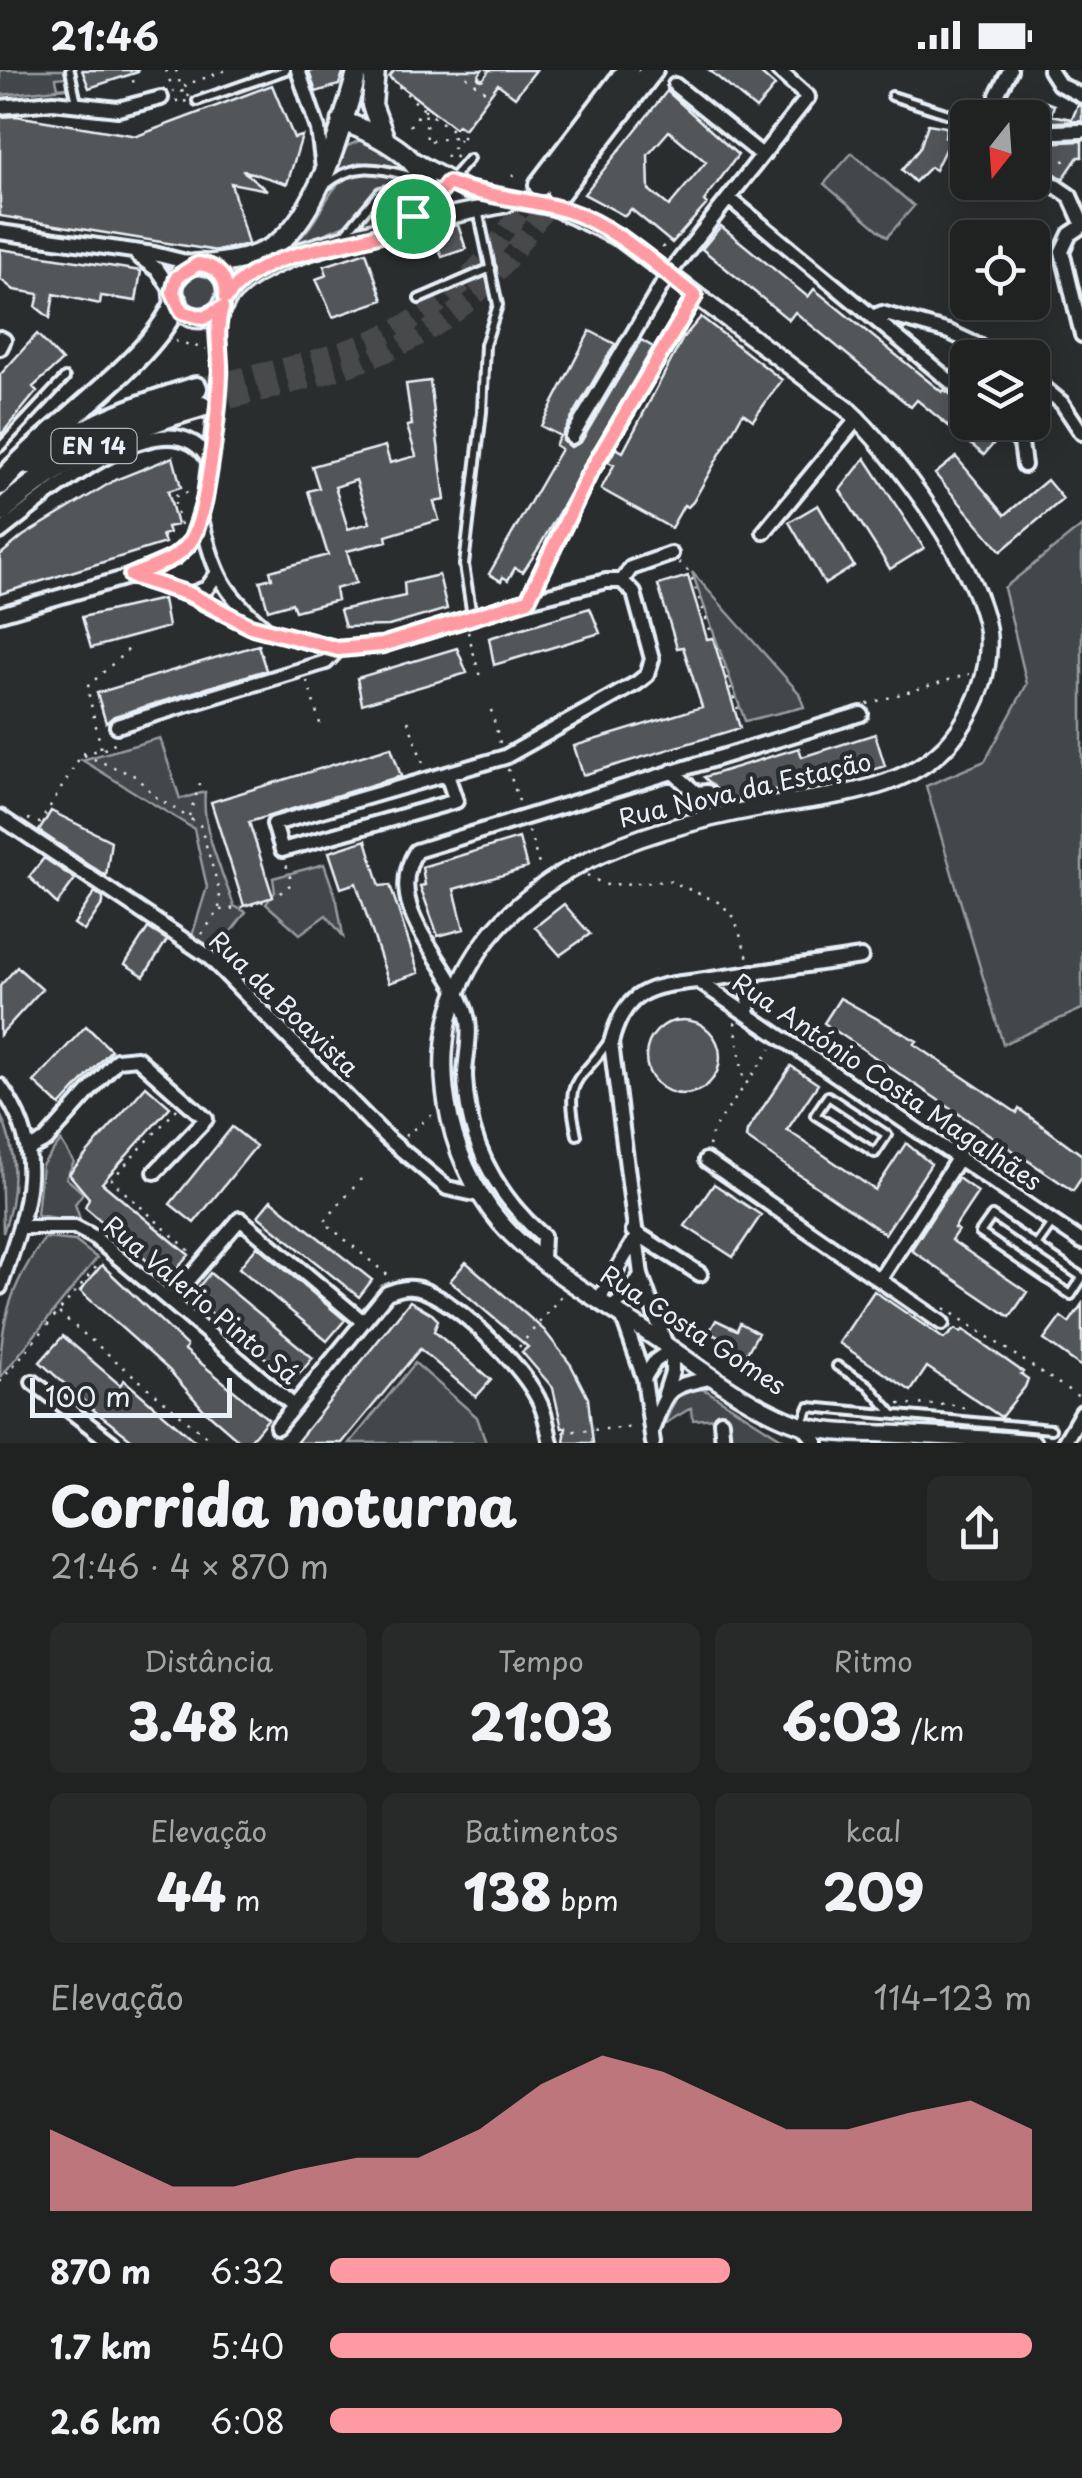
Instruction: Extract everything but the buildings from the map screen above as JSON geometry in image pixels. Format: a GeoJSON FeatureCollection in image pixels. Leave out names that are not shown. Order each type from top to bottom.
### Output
{"type":"FeatureCollection","features":[{"type":"Feature","properties":{"kind":"highway"},"geometry":{"type":"LineString","coordinates":[[539,187],[628,70]]}},
{"type":"Feature","properties":{"kind":"highway"},"geometry":{"type":"LineString","coordinates":[[539,187],[652,70]]}},
{"type":"Feature","properties":{"kind":"highway"},"geometry":{"type":"LineString","coordinates":[[0,486],[46,436],[158,334],[175,306]]}},
{"type":"Feature","properties":{"kind":"highway","name":"EN 14"},"geometry":{"type":"LineString","coordinates":[[0,486],[79,432],[142,404],[198,397],[101,442],[50,472],[0,512]]}},
{"type":"Feature","properties":{"kind":"main road"},"geometry":{"type":"LineString","coordinates":[[358,70],[336,143],[292,229],[264,251],[201,265],[177,277],[175,306],[182,312],[203,318],[224,303],[240,284],[268,267],[408,220],[423,187],[378,134],[372,105],[375,70]]}},
{"type":"Feature","properties":{"kind":"main road"},"geometry":{"type":"LineString","coordinates":[[342,122],[378,134]]}},
{"type":"Feature","properties":{"kind":"main road"},"geometry":{"type":"LineString","coordinates":[[336,143],[351,134],[378,134]]}},
{"type":"Feature","properties":{"kind":"main road"},"geometry":{"type":"LineString","coordinates":[[201,265],[220,273],[224,303]]}},
{"type":"Feature","properties":{"kind":"street"},"geometry":{"type":"LineString","coordinates":[[298,70],[321,139],[323,170]]}},
{"type":"Feature","properties":{"kind":"street"},"geometry":{"type":"LineString","coordinates":[[572,437],[668,275],[808,97],[778,70]]}},
{"type":"Feature","properties":{"kind":"street"},"geometry":{"type":"LineString","coordinates":[[997,100],[1010,70]]}},
{"type":"Feature","properties":{"kind":"street"},"geometry":{"type":"LineString","coordinates":[[1050,70],[1059,84],[1082,96]]}},
{"type":"Feature","properties":{"kind":"street"},"geometry":{"type":"LineString","coordinates":[[675,85],[762,155]]}},
{"type":"Feature","properties":{"kind":"street"},"geometry":{"type":"LineString","coordinates":[[0,106],[76,104],[130,108],[167,94]]}},
{"type":"Feature","properties":{"kind":"street"},"geometry":{"type":"LineString","coordinates":[[310,104],[321,114],[342,122]]}},
{"type":"Feature","properties":{"kind":"street"},"geometry":{"type":"LineString","coordinates":[[1050,132],[1082,130]]}},
{"type":"Feature","properties":{"kind":"street","name":"Rua Nova da Estação"},"geometry":{"type":"LineString","coordinates":[[411,175],[478,194],[554,207],[594,223],[620,238],[858,418],[894,460],[954,552],[982,608],[988,636],[980,693],[958,731],[942,752],[894,780],[862,791],[758,808],[622,843],[543,886],[507,916],[476,954],[458,990],[444,1050],[446,1091],[461,1156],[479,1195]]}},
{"type":"Feature","properties":{"kind":"street"},"geometry":{"type":"LineString","coordinates":[[1050,182],[1070,196],[1082,225],[1070,234],[1062,250],[1082,335]]}},
{"type":"Feature","properties":{"kind":"street"},"geometry":{"type":"LineString","coordinates":[[730,199],[950,381]]}},
{"type":"Feature","properties":{"kind":"street","name":"Rua Nova da Estação"},"geometry":{"type":"LineString","coordinates":[[408,220],[524,201]]}},
{"type":"Feature","properties":{"kind":"street"},"geometry":{"type":"LineString","coordinates":[[0,232],[154,254],[201,265]]}},
{"type":"Feature","properties":{"kind":"street"},"geometry":{"type":"LineString","coordinates":[[134,254],[158,270],[175,306]]}},
{"type":"Feature","properties":{"kind":"street"},"geometry":{"type":"LineString","coordinates":[[528,600],[588,476],[695,296]]}},
{"type":"Feature","properties":{"kind":"street"},"geometry":{"type":"LineString","coordinates":[[0,614],[131,576],[175,557],[192,540],[201,518],[209,461],[220,372],[217,330],[224,303]]}},
{"type":"Feature","properties":{"kind":"street"},"geometry":{"type":"LineString","coordinates":[[872,316],[882,314],[967,340]]}},
{"type":"Feature","properties":{"kind":"street"},"geometry":{"type":"LineString","coordinates":[[0,338],[4,340],[0,348]]}},
{"type":"Feature","properties":{"kind":"street"},"geometry":{"type":"LineString","coordinates":[[1050,391],[1078,412],[1082,432]]}},
{"type":"Feature","properties":{"kind":"street"},"geometry":{"type":"LineString","coordinates":[[764,532],[858,418]]}},
{"type":"Feature","properties":{"kind":"street"},"geometry":{"type":"LineString","coordinates":[[0,532],[72,476],[124,448],[175,436],[198,446],[209,461]]}},
{"type":"Feature","properties":{"kind":"street"},"geometry":{"type":"LineString","coordinates":[[1018,440],[1024,465]]}},
{"type":"Feature","properties":{"kind":"street"},"geometry":{"type":"LineString","coordinates":[[201,518],[217,574],[232,600],[263,634]]}},
{"type":"Feature","properties":{"kind":"street"},"geometry":{"type":"LineString","coordinates":[[622,581],[631,568],[670,554]]}},
{"type":"Feature","properties":{"kind":"street"},"geometry":{"type":"LineString","coordinates":[[189,594],[207,588],[217,574]]}},
{"type":"Feature","properties":{"kind":"street"},"geometry":{"type":"LineString","coordinates":[[131,576],[189,594],[263,634],[338,649],[382,645],[470,625],[528,600],[606,581],[622,581],[634,593],[652,659],[647,674],[504,757],[274,824],[282,850],[456,802],[446,775]]}},
{"type":"Feature","properties":{"kind":"street"},"geometry":{"type":"LineString","coordinates":[[120,732],[326,662],[338,649]]}},
{"type":"Feature","properties":{"kind":"street"},"geometry":{"type":"LineString","coordinates":[[542,1259],[543,1236],[504,1199],[478,1145],[466,1088],[469,1021],[458,990],[426,946],[404,878],[416,851],[865,708]]}},
{"type":"Feature","properties":{"kind":"street"},"geometry":{"type":"LineString","coordinates":[[672,772],[696,793],[707,792]]}},
{"type":"Feature","properties":{"kind":"street","name":"Rua da Boavista"},"geometry":{"type":"LineString","coordinates":[[0,818],[208,956],[386,1137],[447,1188],[479,1195]]}},
{"type":"Feature","properties":{"kind":"street"},"geometry":{"type":"LineString","coordinates":[[698,981],[861,956]]}},
{"type":"Feature","properties":{"kind":"street"},"geometry":{"type":"LineString","coordinates":[[748,1012],[753,972]]}},
{"type":"Feature","properties":{"kind":"street","name":"Rua António Costa Magalhães"},"geometry":{"type":"LineString","coordinates":[[613,1036],[629,1002],[660,985],[698,981],[1082,1242]]}},
{"type":"Feature","properties":{"kind":"street"},"geometry":{"type":"LineString","coordinates":[[613,1036],[613,1073],[640,1276],[670,1347],[672,1372],[649,1433]]}},
{"type":"Feature","properties":{"kind":"street"},"geometry":{"type":"LineString","coordinates":[[31,1148],[46,1140],[117,1060],[138,1058],[206,1119],[155,1172]]}},
{"type":"Feature","properties":{"kind":"street"},"geometry":{"type":"LineString","coordinates":[[0,1086],[21,1120],[31,1148],[20,1227],[0,1287]]}},
{"type":"Feature","properties":{"kind":"street"},"geometry":{"type":"LineString","coordinates":[[880,1279],[959,1157]]}},
{"type":"Feature","properties":{"kind":"street"},"geometry":{"type":"LineString","coordinates":[[706,1160],[942,1323]]}},
{"type":"Feature","properties":{"kind":"street","name":"Rua Costa Gomes"},"geometry":{"type":"LineString","coordinates":[[479,1195],[511,1234],[542,1259],[763,1408],[802,1425],[844,1432],[1033,1443]]}},
{"type":"Feature","properties":{"kind":"street"},"geometry":{"type":"LineString","coordinates":[[170,1301],[240,1219],[362,1321]]}},
{"type":"Feature","properties":{"kind":"street","name":"Rua Valerio Pinto Sá"},"geometry":{"type":"LineString","coordinates":[[20,1227],[75,1227],[94,1237],[294,1406]]}},
{"type":"Feature","properties":{"kind":"street"},"geometry":{"type":"LineString","coordinates":[[634,1236],[645,1235],[700,1274]]}},
{"type":"Feature","properties":{"kind":"street"},"geometry":{"type":"LineString","coordinates":[[634,1236],[611,1308],[644,1378],[649,1433]]}},
{"type":"Feature","properties":{"kind":"street"},"geometry":{"type":"LineString","coordinates":[[611,1308],[630,1292],[640,1276]]}},
{"type":"Feature","properties":{"kind":"street"},"geometry":{"type":"LineString","coordinates":[[278,1426],[362,1321],[387,1294],[404,1286],[426,1291],[465,1319],[516,1365],[541,1405],[551,1443]]}},
{"type":"Feature","properties":{"kind":"street"},"geometry":{"type":"LineString","coordinates":[[644,1378],[670,1347]]}},
{"type":"Feature","properties":{"kind":"street"},"geometry":{"type":"LineString","coordinates":[[665,1394],[681,1384],[714,1377]]}},
{"type":"Feature","properties":{"kind":"street"},"geometry":{"type":"LineString","coordinates":[[33,1382],[112,1443]]}},
{"type":"Feature","properties":{"kind":"street"},"geometry":{"type":"LineString","coordinates":[[1064,1443],[1082,1412]]}},
{"type":"Feature","properties":{"kind":"street"},"geometry":{"type":"LineString","coordinates":[[721,1421],[723,1443]]}},
{"type":"Feature","properties":{"kind":"street"},"geometry":{"type":"LineString","coordinates":[[802,1425],[818,1443]]}},
{"type":"Feature","properties":{"kind":"lane"},"geometry":{"type":"LineString","coordinates":[[70,70],[76,104]]}},
{"type":"Feature","properties":{"kind":"lane"},"geometry":{"type":"LineString","coordinates":[[194,102],[286,70]]}},
{"type":"Feature","properties":{"kind":"lane"},"geometry":{"type":"LineString","coordinates":[[892,96],[950,114]]}},
{"type":"Feature","properties":{"kind":"lane"},"geometry":{"type":"LineString","coordinates":[[408,220],[424,210],[469,158]]}},
{"type":"Feature","properties":{"kind":"lane"},"geometry":{"type":"LineString","coordinates":[[308,204],[336,177],[354,168],[381,168],[411,175]]}},
{"type":"Feature","properties":{"kind":"lane"},"geometry":{"type":"LineString","coordinates":[[334,245],[380,192],[411,175]]}},
{"type":"Feature","properties":{"kind":"lane"},"geometry":{"type":"LineString","coordinates":[[470,625],[464,565],[482,412],[485,345],[498,305],[477,208]]}},
{"type":"Feature","properties":{"kind":"lane"},"geometry":{"type":"LineString","coordinates":[[419,299],[492,268]]}},
{"type":"Feature","properties":{"kind":"lane"},"geometry":{"type":"LineString","coordinates":[[0,448],[65,378]]}},
{"type":"Feature","properties":{"kind":"lane"},"geometry":{"type":"LineString","coordinates":[[576,1134],[571,1109],[575,1081],[613,1036]]}},
{"type":"Feature","properties":{"kind":"lane"},"geometry":{"type":"LineString","coordinates":[[854,1113],[868,1094]]}},
{"type":"Feature","properties":{"kind":"lane"},"geometry":{"type":"LineString","coordinates":[[828,1096],[854,1113],[887,1134],[875,1154],[816,1115],[828,1096]]}},
{"type":"Feature","properties":{"kind":"lane"},"geometry":{"type":"LineString","coordinates":[[992,1216],[1036,1246],[1082,1278],[1070,1294],[980,1233],[992,1216]]}},
{"type":"Feature","properties":{"kind":"lane"},"geometry":{"type":"LineString","coordinates":[[1036,1246],[1053,1222]]}},
{"type":"Feature","properties":{"kind":"lane"},"geometry":{"type":"LineString","coordinates":[[837,1366],[868,1385],[894,1415]]}},
{"type":"Feature","properties":{"kind":"lane"},"geometry":{"type":"LineString","coordinates":[[802,1425],[808,1407],[1051,1429]]}},
{"type":"Feature","properties":{"kind":"path"},"geometry":{"type":"LineString","coordinates":[[130,70],[134,84]]}},
{"type":"Feature","properties":{"kind":"path"},"geometry":{"type":"LineString","coordinates":[[166,70],[167,94],[179,108]]}},
{"type":"Feature","properties":{"kind":"path"},"geometry":{"type":"LineString","coordinates":[[176,70],[185,100]]}},
{"type":"Feature","properties":{"kind":"path"},"geometry":{"type":"LineString","coordinates":[[194,102],[185,85],[227,70]]}},
{"type":"Feature","properties":{"kind":"path"},"geometry":{"type":"LineString","coordinates":[[458,70],[490,94]]}},
{"type":"Feature","properties":{"kind":"path"},"geometry":{"type":"LineString","coordinates":[[392,71],[388,76],[460,137]]}},
{"type":"Feature","properties":{"kind":"path"},"geometry":{"type":"LineString","coordinates":[[167,94],[181,88]]}},
{"type":"Feature","properties":{"kind":"path"},"geometry":{"type":"LineString","coordinates":[[408,128],[424,107]]}},
{"type":"Feature","properties":{"kind":"path"},"geometry":{"type":"LineString","coordinates":[[424,107],[426,142],[470,139]]}},
{"type":"Feature","properties":{"kind":"path"},"geometry":{"type":"LineString","coordinates":[[446,158],[460,137]]}},
{"type":"Feature","properties":{"kind":"path"},"geometry":{"type":"LineString","coordinates":[[452,164],[460,150]]}},
{"type":"Feature","properties":{"kind":"path"},"geometry":{"type":"LineString","coordinates":[[1050,158],[1082,164]]}},
{"type":"Feature","properties":{"kind":"path"},"geometry":{"type":"LineString","coordinates":[[512,175],[539,187]]}},
{"type":"Feature","properties":{"kind":"path"},"geometry":{"type":"LineString","coordinates":[[662,246],[666,250]]}},
{"type":"Feature","properties":{"kind":"path"},"geometry":{"type":"LineString","coordinates":[[170,339],[209,352],[210,330],[195,330],[175,306]]}},
{"type":"Feature","properties":{"kind":"path"},"geometry":{"type":"LineString","coordinates":[[184,536],[173,497],[200,488]]}},
{"type":"Feature","properties":{"kind":"path"},"geometry":{"type":"LineString","coordinates":[[670,554],[690,573],[738,709]]}},
{"type":"Feature","properties":{"kind":"path"},"geometry":{"type":"LineString","coordinates":[[470,625],[480,676]]}},
{"type":"Feature","properties":{"kind":"path"},"geometry":{"type":"LineString","coordinates":[[263,634],[268,672]]}},
{"type":"Feature","properties":{"kind":"path"},"geometry":{"type":"LineString","coordinates":[[101,749],[87,687],[130,648]]}},
{"type":"Feature","properties":{"kind":"path"},"geometry":{"type":"LineString","coordinates":[[865,708],[975,672]]}},
{"type":"Feature","properties":{"kind":"path"},"geometry":{"type":"LineString","coordinates":[[307,680],[322,730]]}},
{"type":"Feature","properties":{"kind":"path"},"geometry":{"type":"LineString","coordinates":[[408,720],[429,780]]}},
{"type":"Feature","properties":{"kind":"path"},"geometry":{"type":"LineString","coordinates":[[24,825],[30,818],[40,823],[82,754],[101,749],[120,732]]}},
{"type":"Feature","properties":{"kind":"path"},"geometry":{"type":"LineString","coordinates":[[82,754],[135,776],[156,797],[200,825],[220,892],[219,910],[202,933]]}},
{"type":"Feature","properties":{"kind":"path"},"geometry":{"type":"LineString","coordinates":[[189,816],[201,781]]}},
{"type":"Feature","properties":{"kind":"path"},"geometry":{"type":"LineString","coordinates":[[530,831],[543,879]]}},
{"type":"Feature","properties":{"kind":"path"},"geometry":{"type":"LineString","coordinates":[[219,910],[245,908],[278,896],[292,883],[282,850]]}},
{"type":"Feature","properties":{"kind":"path"},"geometry":{"type":"LineString","coordinates":[[586,874],[605,885],[670,881],[720,903],[734,917],[753,972]]}},
{"type":"Feature","properties":{"kind":"path"},"geometry":{"type":"LineString","coordinates":[[735,1021],[744,1083]]}},
{"type":"Feature","properties":{"kind":"path"},"geometry":{"type":"LineString","coordinates":[[706,1160],[714,1130],[772,1048]]}},
{"type":"Feature","properties":{"kind":"path"},"geometry":{"type":"LineString","coordinates":[[404,1137],[439,1109]]}},
{"type":"Feature","properties":{"kind":"path"},"geometry":{"type":"LineString","coordinates":[[361,1179],[324,1222],[396,1282]]}},
{"type":"Feature","properties":{"kind":"path"},"geometry":{"type":"LineString","coordinates":[[0,1382],[102,1260]]}},
{"type":"Feature","properties":{"kind":"path"},"geometry":{"type":"LineString","coordinates":[[514,1352],[564,1293]]}},
{"type":"Feature","properties":{"kind":"path"},"geometry":{"type":"LineString","coordinates":[[928,1313],[946,1308],[1079,1397]]}},
{"type":"Feature","properties":{"kind":"path"},"geometry":{"type":"LineString","coordinates":[[59,1312],[214,1443]]}},
{"type":"Feature","properties":{"kind":"path"},"geometry":{"type":"LineString","coordinates":[[564,1432],[649,1433]]}},
{"type":"Feature","properties":{"kind":"shaded area"},"geometry":{"type":"Polygon","coordinates":[[[0,70],[64,70],[66,77],[56,78],[58,88],[67,87],[67,80],[68,88],[0,95],[0,70]]]}},
{"type":"Feature","properties":{"kind":"shaded area"},"geometry":{"type":"Polygon","coordinates":[[[365,138],[411,168],[417,180],[415,201],[404,213],[354,230],[382,196],[407,189],[410,172],[359,162],[330,177],[341,149],[365,138]]]}},
{"type":"Feature","properties":{"kind":"shaded area"},"geometry":{"type":"Polygon","coordinates":[[[852,153],[914,206],[887,237],[824,184],[852,153]]]}},
{"type":"Feature","properties":{"kind":"shaded area"},"geometry":{"type":"Polygon","coordinates":[[[363,171],[403,179],[376,189],[347,224],[268,258],[231,280],[229,270],[276,253],[301,237],[341,181],[363,171]]]}},
{"type":"Feature","properties":{"kind":"shaded area"},"geometry":{"type":"Polygon","coordinates":[[[201,271],[216,277],[222,292],[216,307],[201,313],[186,307],[180,292],[186,277],[201,271]]]}},
{"type":"Feature","properties":{"kind":"shaded area"},"geometry":{"type":"Polygon","coordinates":[[[1082,526],[1082,1009],[1003,1044],[926,786],[985,761],[1027,684],[1004,588],[1082,526]]]}},
{"type":"Feature","properties":{"kind":"shaded area"},"geometry":{"type":"Polygon","coordinates":[[[692,572],[799,693],[804,707],[745,721],[692,572]]]}},
{"type":"Feature","properties":{"kind":"shaded area"},"geometry":{"type":"Polygon","coordinates":[[[160,738],[180,799],[205,792],[206,821],[214,850],[234,906],[246,912],[214,954],[192,936],[207,887],[194,829],[82,760],[160,738]]]}},
{"type":"Feature","properties":{"kind":"shaded area"},"geometry":{"type":"Polygon","coordinates":[[[324,864],[337,901],[343,936],[326,915],[300,934],[266,904],[275,892],[273,878],[324,864]]]}},
{"type":"Feature","properties":{"kind":"shaded area"},"geometry":{"type":"Polygon","coordinates":[[[0,1114],[10,1142],[14,1173],[3,1233],[0,1114]]]}},
{"type":"Feature","properties":{"kind":"shaded area"},"geometry":{"type":"Polygon","coordinates":[[[61,1141],[74,1162],[66,1178],[83,1193],[75,1204],[81,1222],[37,1215],[42,1165],[61,1141]]]}},
{"type":"Feature","properties":{"kind":"shaded area"},"geometry":{"type":"Polygon","coordinates":[[[45,1238],[75,1241],[97,1258],[0,1378],[2,1339],[10,1304],[24,1271],[45,1238]]]}},
{"type":"Feature","properties":{"kind":"shaded area"},"geometry":{"type":"Polygon","coordinates":[[[415,1363],[477,1417],[486,1443],[350,1443],[415,1363]]]}},
{"type":"Feature","properties":{"kind":"shaded area"},"geometry":{"type":"Polygon","coordinates":[[[698,1388],[789,1443],[730,1443],[727,1417],[693,1420],[691,1408],[664,1424],[677,1397],[698,1388]]]}},
{"type":"Feature","properties":{"kind":"tunnel"},"geometry":{"type":"LineString","coordinates":[[196,388],[330,355],[395,330],[425,313],[477,268],[540,185]]}},
{"type":"Feature","properties":{"kind":"tunnel"},"geometry":{"type":"LineString","coordinates":[[201,406],[339,370],[435,326],[490,280],[558,193]]}},
{"type":"Feature","properties":{"kind":"railway"},"geometry":{"type":"LineString","coordinates":[[481,77],[486,70]]}},
{"type":"Feature","properties":{"kind":"route"},"geometry":{"type":"LineString","coordinates":[[448,183],[500,199],[540,203],[574,213],[620,238],[695,296],[588,476],[528,600],[382,645],[338,649],[250,626],[189,594],[131,576],[175,557],[192,540],[205,498],[220,372],[217,330],[222,308],[203,318],[182,312],[173,292],[177,277],[198,264],[213,268],[225,281],[226,298],[252,275],[284,260],[402,225],[413,216],[424,210],[448,183]]}}]}
